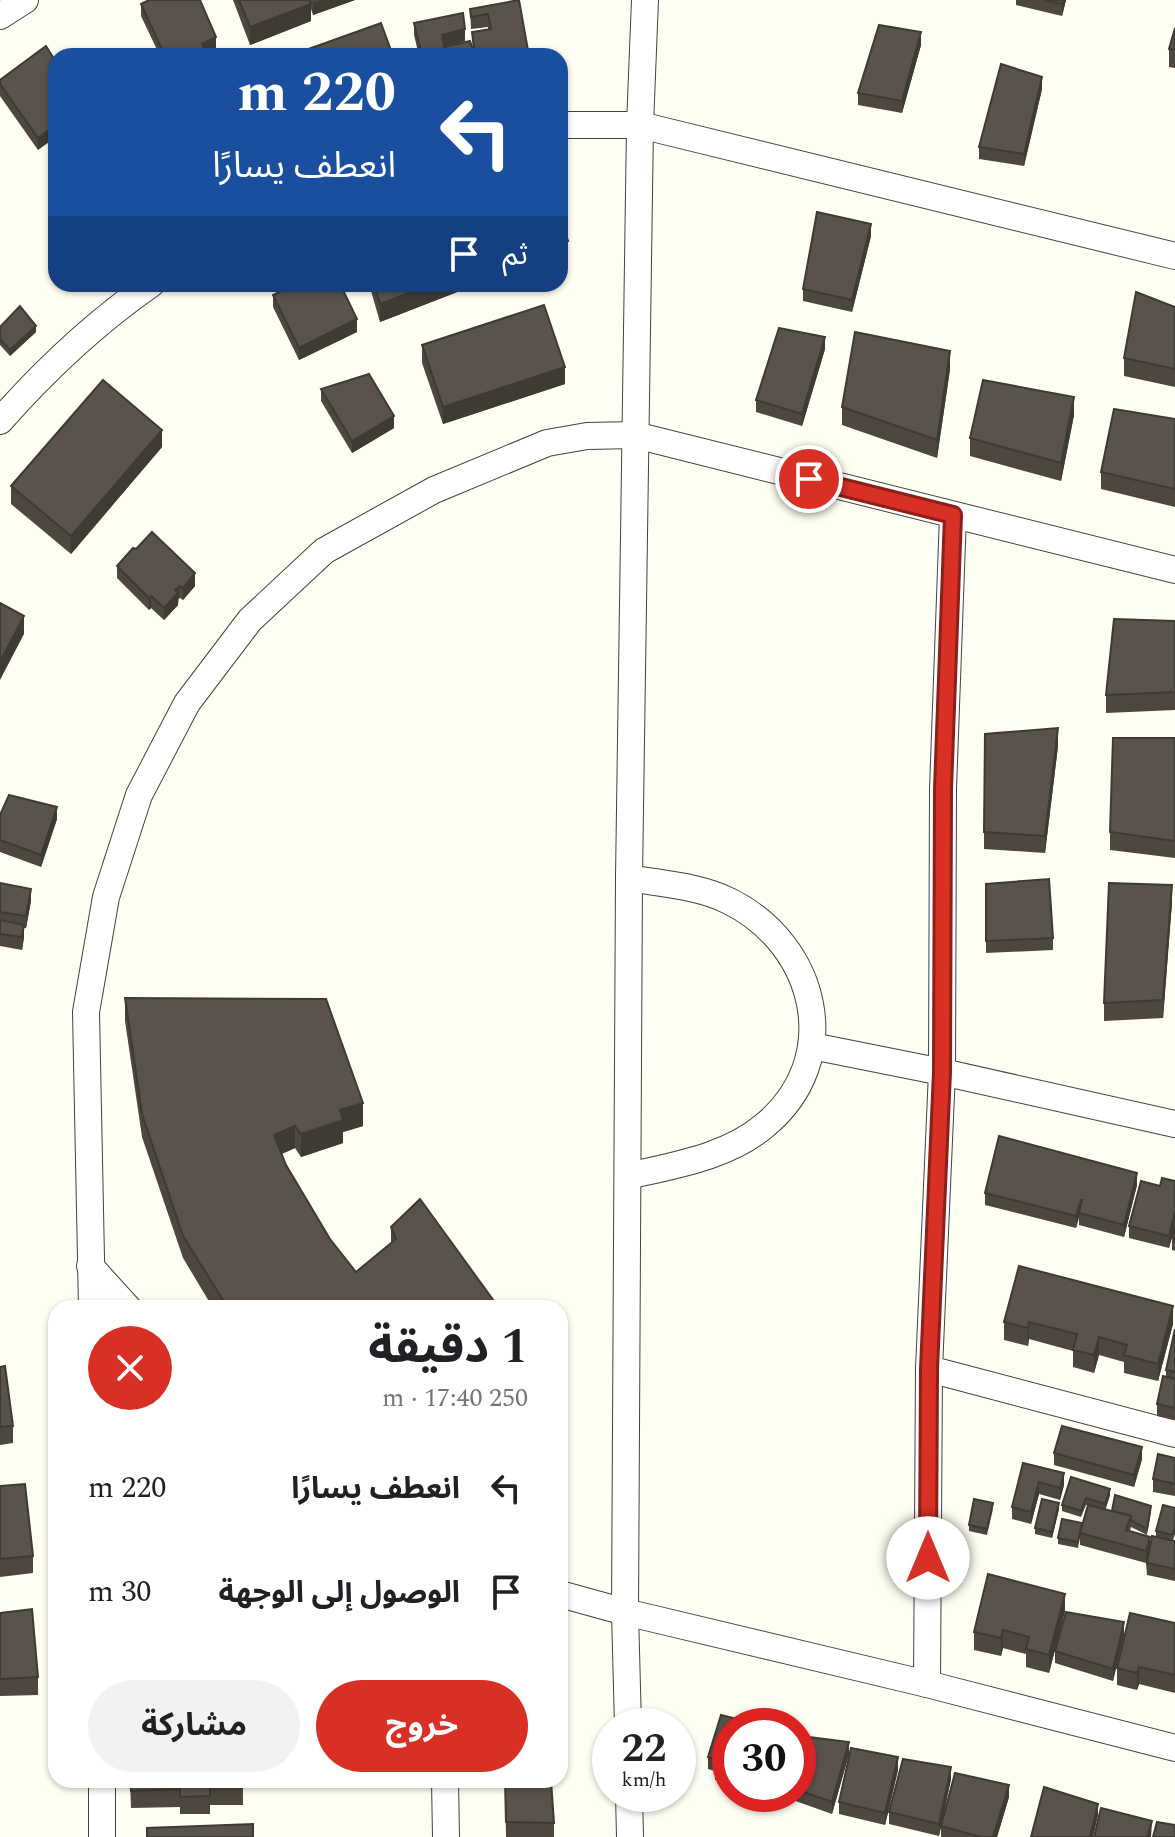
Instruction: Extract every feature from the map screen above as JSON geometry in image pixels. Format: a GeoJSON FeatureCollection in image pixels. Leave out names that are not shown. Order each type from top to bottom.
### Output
{"type":"FeatureCollection","features":[{"type":"Feature","properties":{"kind":"street"},"geometry":{"type":"LineString","coordinates":[[0,16],[25,0]]}},
{"type":"Feature","properties":{"kind":"street"},"geometry":{"type":"LineString","coordinates":[[628,1708],[625,1612],[629,878],[640,125],[645,0]]}},
{"type":"Feature","properties":{"kind":"street"},"geometry":{"type":"LineString","coordinates":[[568,125],[640,125],[1175,256]]}},
{"type":"Feature","properties":{"kind":"street"},"geometry":{"type":"LineString","coordinates":[[0,421],[33,383],[140,292]]}},
{"type":"Feature","properties":{"kind":"street"},"geometry":{"type":"LineString","coordinates":[[92,1300],[86,1012],[106,897],[139,795],[187,703],[250,620],[324,551],[434,490],[547,443],[587,436],[635,435],[1175,570]]}},
{"type":"Feature","properties":{"kind":"street"},"geometry":{"type":"LineString","coordinates":[[927,1684],[929,1369],[942,1072],[943,789],[953,515]]}},
{"type":"Feature","properties":{"kind":"street"},"geometry":{"type":"LineString","coordinates":[[628,1176],[730,1148],[764,1126],[795,1094],[812,1046],[811,999],[795,959],[767,925],[729,901],[696,890],[629,878]]}},
{"type":"Feature","properties":{"kind":"street"},"geometry":{"type":"LineString","coordinates":[[812,1046],[1175,1124]]}},
{"type":"Feature","properties":{"kind":"street"},"geometry":{"type":"LineString","coordinates":[[90,1266],[121,1300]]}},
{"type":"Feature","properties":{"kind":"street"},"geometry":{"type":"LineString","coordinates":[[929,1369],[1175,1434]]}},
{"type":"Feature","properties":{"kind":"street"},"geometry":{"type":"LineString","coordinates":[[568,1596],[1175,1748]]}},
{"type":"Feature","properties":{"kind":"street"},"geometry":{"type":"LineString","coordinates":[[102,1788],[102,1837]]}},
{"type":"Feature","properties":{"kind":"street"},"geometry":{"type":"LineString","coordinates":[[445,1788],[446,1837]]}},
{"type":"Feature","properties":{"kind":"street"},"geometry":{"type":"LineString","coordinates":[[629,1812],[630,1837]]}},
{"type":"Feature","properties":{"kind":"building"},"geometry":{"type":"Polygon","coordinates":[[[149,0],[200,0],[216,37],[202,44],[204,48],[161,48],[141,4],[149,0]]]}},
{"type":"Feature","properties":{"kind":"building"},"geometry":{"type":"Polygon","coordinates":[[[239,0],[309,0],[311,4],[250,27],[239,0]]]}},
{"type":"Feature","properties":{"kind":"building"},"geometry":{"type":"Polygon","coordinates":[[[519,0],[528,48],[474,48],[472,32],[491,29],[488,14],[471,17],[470,9],[519,0]]]}},
{"type":"Feature","properties":{"kind":"building"},"geometry":{"type":"Polygon","coordinates":[[[463,13],[465,29],[442,35],[444,47],[470,41],[472,48],[420,48],[414,23],[463,13]]]}},
{"type":"Feature","properties":{"kind":"building"},"geometry":{"type":"Polygon","coordinates":[[[381,23],[390,48],[311,48],[381,23]]]}},
{"type":"Feature","properties":{"kind":"building"},"geometry":{"type":"Polygon","coordinates":[[[879,25],[921,32],[902,101],[858,93],[879,25]]]}},
{"type":"Feature","properties":{"kind":"building"},"geometry":{"type":"Polygon","coordinates":[[[1175,28],[1175,50],[1169,49],[1175,28]]]}},
{"type":"Feature","properties":{"kind":"building"},"geometry":{"type":"Polygon","coordinates":[[[46,46],[48,131],[38,138],[0,80],[46,46]]]}},
{"type":"Feature","properties":{"kind":"building"},"geometry":{"type":"Polygon","coordinates":[[[1001,64],[1042,77],[1024,154],[979,147],[1001,64]]]}},
{"type":"Feature","properties":{"kind":"building"},"geometry":{"type":"Polygon","coordinates":[[[817,212],[871,224],[852,300],[803,289],[817,212]]]}},
{"type":"Feature","properties":{"kind":"building"},"geometry":{"type":"Polygon","coordinates":[[[279,292],[344,292],[357,319],[299,348],[273,295],[279,292]]]}},
{"type":"Feature","properties":{"kind":"building"},"geometry":{"type":"Polygon","coordinates":[[[376,292],[411,292],[380,304],[376,292]]]}},
{"type":"Feature","properties":{"kind":"building"},"geometry":{"type":"Polygon","coordinates":[[[1136,292],[1175,307],[1175,369],[1124,358],[1136,292]]]}},
{"type":"Feature","properties":{"kind":"building"},"geometry":{"type":"Polygon","coordinates":[[[544,305],[565,367],[443,407],[422,345],[544,305]]]}},
{"type":"Feature","properties":{"kind":"building"},"geometry":{"type":"Polygon","coordinates":[[[20,306],[36,326],[10,350],[0,339],[0,327],[20,306]]]}},
{"type":"Feature","properties":{"kind":"building"},"geometry":{"type":"Polygon","coordinates":[[[779,328],[825,337],[802,414],[756,400],[779,328]]]}},
{"type":"Feature","properties":{"kind":"building"},"geometry":{"type":"Polygon","coordinates":[[[855,332],[950,351],[937,440],[842,407],[855,332]]]}},
{"type":"Feature","properties":{"kind":"building"},"geometry":{"type":"Polygon","coordinates":[[[369,374],[394,416],[352,441],[321,389],[369,374]]]}},
{"type":"Feature","properties":{"kind":"building"},"geometry":{"type":"Polygon","coordinates":[[[103,380],[162,430],[71,536],[11,486],[103,380]]]}},
{"type":"Feature","properties":{"kind":"building"},"geometry":{"type":"Polygon","coordinates":[[[983,380],[1074,397],[1061,463],[970,438],[983,380]]]}},
{"type":"Feature","properties":{"kind":"building"},"geometry":{"type":"Polygon","coordinates":[[[1114,409],[1175,419],[1175,489],[1101,472],[1114,409]]]}},
{"type":"Feature","properties":{"kind":"building"},"geometry":{"type":"Polygon","coordinates":[[[152,532],[195,573],[183,588],[180,586],[175,590],[178,593],[164,608],[151,596],[149,598],[117,566],[152,532]]]}},
{"type":"Feature","properties":{"kind":"building"},"geometry":{"type":"Polygon","coordinates":[[[0,603],[24,616],[0,662],[0,603]]]}},
{"type":"Feature","properties":{"kind":"building"},"geometry":{"type":"Polygon","coordinates":[[[1114,619],[1175,621],[1175,692],[1106,695],[1114,619]]]}},
{"type":"Feature","properties":{"kind":"building"},"geometry":{"type":"Polygon","coordinates":[[[1058,728],[1045,836],[984,832],[985,734],[1058,728]]]}},
{"type":"Feature","properties":{"kind":"building"},"geometry":{"type":"Polygon","coordinates":[[[1113,738],[1175,738],[1175,841],[1110,832],[1113,738]]]}},
{"type":"Feature","properties":{"kind":"building"},"geometry":{"type":"Polygon","coordinates":[[[9,795],[57,807],[41,855],[0,840],[0,815],[9,795]]]}},
{"type":"Feature","properties":{"kind":"building"},"geometry":{"type":"Polygon","coordinates":[[[1049,879],[1053,938],[986,941],[986,884],[1049,879]]]}},
{"type":"Feature","properties":{"kind":"building"},"geometry":{"type":"Polygon","coordinates":[[[0,883],[31,889],[26,916],[0,912],[0,883]]]}},
{"type":"Feature","properties":{"kind":"building"},"geometry":{"type":"Polygon","coordinates":[[[1109,883],[1172,885],[1163,1000],[1104,1003],[1109,883]]]}},
{"type":"Feature","properties":{"kind":"building"},"geometry":{"type":"Polygon","coordinates":[[[0,920],[24,925],[22,937],[0,934],[0,920]]]}},
{"type":"Feature","properties":{"kind":"building"},"geometry":{"type":"Polygon","coordinates":[[[125,998],[326,999],[363,1103],[340,1110],[343,1120],[301,1134],[295,1126],[274,1135],[286,1165],[330,1239],[356,1272],[396,1239],[391,1227],[420,1199],[493,1300],[223,1300],[183,1236],[142,1114],[125,998]]]}},
{"type":"Feature","properties":{"kind":"building"},"geometry":{"type":"Polygon","coordinates":[[[999,1136],[1137,1173],[1124,1225],[1079,1213],[1082,1200],[1076,1216],[985,1193],[999,1136]]]}},
{"type":"Feature","properties":{"kind":"building"},"geometry":{"type":"Polygon","coordinates":[[[1162,1178],[1175,1181],[1175,1212],[1169,1236],[1129,1226],[1141,1181],[1160,1186],[1162,1178]]]}},
{"type":"Feature","properties":{"kind":"building"},"geometry":{"type":"Polygon","coordinates":[[[1019,1266],[1173,1306],[1158,1364],[1124,1355],[1127,1345],[1099,1337],[1094,1355],[1073,1350],[1077,1334],[1029,1322],[1028,1328],[1004,1322],[1019,1266]]]}},
{"type":"Feature","properties":{"kind":"building"},"geometry":{"type":"Polygon","coordinates":[[[1175,1329],[1175,1372],[1166,1370],[1175,1329]]]}},
{"type":"Feature","properties":{"kind":"building"},"geometry":{"type":"Polygon","coordinates":[[[5,1366],[13,1426],[0,1427],[0,1367],[5,1366]]]}},
{"type":"Feature","properties":{"kind":"building"},"geometry":{"type":"Polygon","coordinates":[[[1163,1376],[1175,1379],[1175,1408],[1157,1404],[1163,1376]]]}},
{"type":"Feature","properties":{"kind":"building"},"geometry":{"type":"Polygon","coordinates":[[[1062,1426],[1142,1447],[1134,1475],[1054,1453],[1062,1426]]]}},
{"type":"Feature","properties":{"kind":"building"},"geometry":{"type":"Polygon","coordinates":[[[1158,1454],[1175,1458],[1175,1484],[1153,1479],[1158,1454]]]}},
{"type":"Feature","properties":{"kind":"building"},"geometry":{"type":"Polygon","coordinates":[[[1023,1463],[1064,1473],[1060,1488],[1039,1482],[1031,1512],[1012,1507],[1023,1463]]]}},
{"type":"Feature","properties":{"kind":"building"},"geometry":{"type":"Polygon","coordinates":[[[1071,1477],[1110,1489],[1105,1504],[1086,1498],[1081,1511],[1062,1505],[1071,1477]]]}},
{"type":"Feature","properties":{"kind":"building"},"geometry":{"type":"Polygon","coordinates":[[[25,1484],[33,1556],[0,1559],[0,1486],[25,1484]]]}},
{"type":"Feature","properties":{"kind":"building"},"geometry":{"type":"Polygon","coordinates":[[[1115,1495],[1151,1506],[1147,1529],[1131,1520],[1131,1516],[1112,1511],[1115,1495]]]}},
{"type":"Feature","properties":{"kind":"building"},"geometry":{"type":"Polygon","coordinates":[[[974,1499],[993,1503],[987,1529],[969,1525],[974,1499]]]}},
{"type":"Feature","properties":{"kind":"building"},"geometry":{"type":"Polygon","coordinates":[[[1042,1499],[1059,1503],[1052,1532],[1035,1528],[1042,1499]]]}},
{"type":"Feature","properties":{"kind":"building"},"geometry":{"type":"Polygon","coordinates":[[[1088,1505],[1131,1516],[1126,1530],[1150,1537],[1146,1551],[1080,1533],[1088,1505]]]}},
{"type":"Feature","properties":{"kind":"building"},"geometry":{"type":"Polygon","coordinates":[[[1163,1505],[1175,1508],[1173,1535],[1156,1531],[1163,1505]]]}},
{"type":"Feature","properties":{"kind":"building"},"geometry":{"type":"Polygon","coordinates":[[[1062,1519],[1082,1523],[1078,1542],[1058,1538],[1062,1519]]]}},
{"type":"Feature","properties":{"kind":"building"},"geometry":{"type":"Polygon","coordinates":[[[1152,1536],[1175,1541],[1175,1569],[1147,1563],[1152,1536]]]}},
{"type":"Feature","properties":{"kind":"building"},"geometry":{"type":"Polygon","coordinates":[[[988,1574],[1065,1594],[1049,1655],[1026,1649],[1029,1637],[1003,1630],[1001,1638],[974,1632],[988,1574]]]}},
{"type":"Feature","properties":{"kind":"building"},"geometry":{"type":"Polygon","coordinates":[[[32,1609],[38,1677],[0,1679],[0,1613],[32,1609]]]}},
{"type":"Feature","properties":{"kind":"building"},"geometry":{"type":"Polygon","coordinates":[[[1066,1612],[1124,1622],[1113,1669],[1055,1651],[1066,1612]]]}},
{"type":"Feature","properties":{"kind":"building"},"geometry":{"type":"Polygon","coordinates":[[[1130,1613],[1175,1623],[1175,1675],[1139,1667],[1137,1673],[1117,1668],[1130,1613]]]}},
{"type":"Feature","properties":{"kind":"building"},"geometry":{"type":"Polygon","coordinates":[[[816,1738],[849,1742],[832,1802],[816,1796],[816,1738]]]}},
{"type":"Feature","properties":{"kind":"building"},"geometry":{"type":"Polygon","coordinates":[[[851,1748],[898,1757],[885,1813],[839,1802],[851,1748]]]}},
{"type":"Feature","properties":{"kind":"building"},"geometry":{"type":"Polygon","coordinates":[[[903,1759],[951,1767],[939,1824],[889,1812],[903,1759]]]}},
{"type":"Feature","properties":{"kind":"building"},"geometry":{"type":"Polygon","coordinates":[[[955,1773],[1009,1785],[993,1837],[980,1837],[941,1826],[955,1773]]]}},
{"type":"Feature","properties":{"kind":"building"},"geometry":{"type":"Polygon","coordinates":[[[1044,1787],[1098,1804],[1090,1837],[1031,1837],[1044,1787]]]}},
{"type":"Feature","properties":{"kind":"building"},"geometry":{"type":"Polygon","coordinates":[[[131,1788],[210,1788],[210,1796],[180,1797],[180,1789],[131,1791],[131,1788]]]}},
{"type":"Feature","properties":{"kind":"building"},"geometry":{"type":"Polygon","coordinates":[[[505,1788],[552,1788],[554,1823],[506,1822],[505,1788]]]}},
{"type":"Feature","properties":{"kind":"building"},"geometry":{"type":"Polygon","coordinates":[[[1101,1808],[1152,1821],[1147,1837],[1094,1837],[1101,1808]]]}},
{"type":"Feature","properties":{"kind":"building"},"geometry":{"type":"Polygon","coordinates":[[[1157,1822],[1175,1825],[1175,1837],[1153,1837],[1157,1822]]]}},
{"type":"Feature","properties":{"kind":"building"},"geometry":{"type":"Polygon","coordinates":[[[253,1824],[253,1837],[147,1837],[147,1828],[253,1824]]]}},
{"type":"Feature","properties":{"kind":"route"},"geometry":{"type":"LineString","coordinates":[[809,479],[953,515],[943,789],[942,1072],[929,1369],[928,1558]]}}]}
